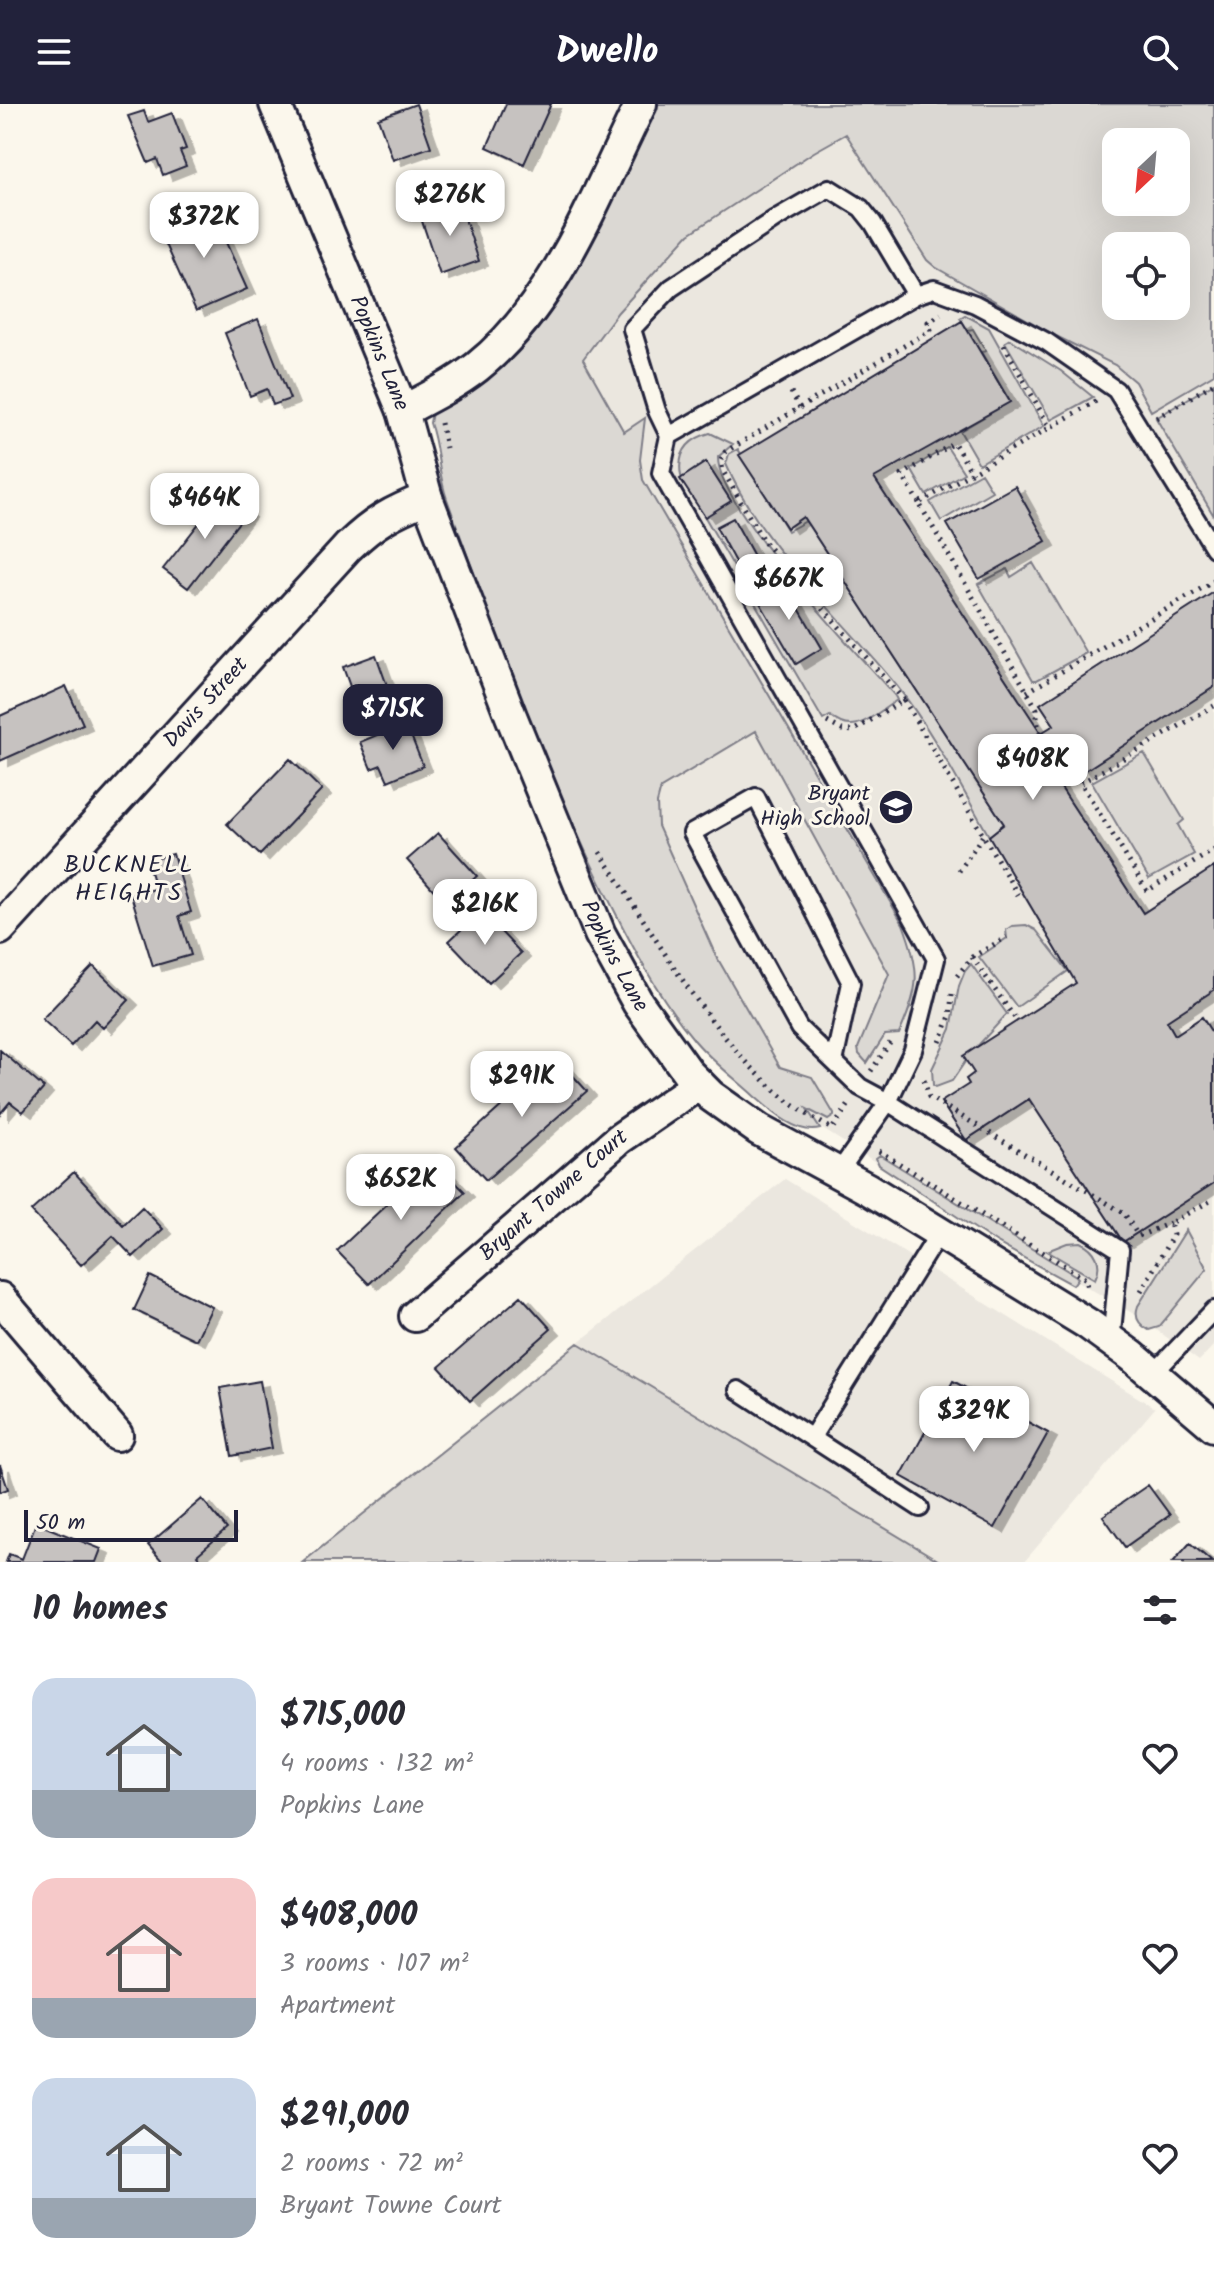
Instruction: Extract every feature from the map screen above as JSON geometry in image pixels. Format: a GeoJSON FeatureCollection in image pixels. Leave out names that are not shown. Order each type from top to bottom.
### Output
{"type":"FeatureCollection","features":[{"type":"Feature","properties":{"kind":"street","name":"Popkins Lane"},"geometry":{"type":"LineString","coordinates":[[275,104],[415,404],[427,498],[600,934],[638,1003],[689,1074],[711,1096],[759,1130],[838,1173],[1088,1324],[1214,1426]]}},
{"type":"Feature","properties":{"kind":"street"},"geometry":{"type":"LineString","coordinates":[[415,404],[476,368],[531,311],[568,252],[641,104]]}},
{"type":"Feature","properties":{"kind":"street","name":"Davis Street"},"geometry":{"type":"LineString","coordinates":[[0,929],[348,547],[371,525],[427,498]]}},
{"type":"Feature","properties":{"kind":"street","name":"Bryant Towne Court"},"geometry":{"type":"LineString","coordinates":[[415,1316],[619,1139],[699,1084]]}},
{"type":"Feature","properties":{"kind":"street"},"geometry":{"type":"LineString","coordinates":[[0,1298],[117,1435]]}},
{"type":"Feature","properties":{"kind":"lane"},"geometry":{"type":"LineString","coordinates":[[838,1173],[888,1102],[913,1050],[936,959],[661,473],[669,436],[657,411],[632,329],[671,288],[775,219],[829,188],[861,208],[916,295]]}},
{"type":"Feature","properties":{"kind":"lane"},"geometry":{"type":"LineString","coordinates":[[669,436],[916,295],[934,289],[996,314],[1047,342],[1116,390],[1214,548]]}},
{"type":"Feature","properties":{"kind":"lane"},"geometry":{"type":"LineString","coordinates":[[834,1062],[851,983],[756,797],[692,833],[799,1028],[834,1062],[860,1087],[1120,1250],[1111,1342]]}},
{"type":"Feature","properties":{"kind":"lane"},"geometry":{"type":"LineString","coordinates":[[812,1437],[939,1233]]}},
{"type":"Feature","properties":{"kind":"lane"},"geometry":{"type":"LineString","coordinates":[[1153,1374],[1214,1310]]}},
{"type":"Feature","properties":{"kind":"lane"},"geometry":{"type":"LineString","coordinates":[[738,1390],[920,1508]]}},
{"type":"Feature","properties":{"kind":"path"},"geometry":{"type":"LineString","coordinates":[[961,299],[928,322],[931,330],[725,452],[721,460],[723,471],[764,542],[904,700],[1018,895]]}},
{"type":"Feature","properties":{"kind":"path"},"geometry":{"type":"LineString","coordinates":[[996,314],[1001,341],[1050,428]]}},
{"type":"Feature","properties":{"kind":"path"},"geometry":{"type":"LineString","coordinates":[[1140,427],[1214,383]]}},
{"type":"Feature","properties":{"kind":"path"},"geometry":{"type":"LineString","coordinates":[[919,503],[1116,390]]}},
{"type":"Feature","properties":{"kind":"path"},"geometry":{"type":"LineString","coordinates":[[415,404],[444,433],[447,462]]}},
{"type":"Feature","properties":{"kind":"path"},"geometry":{"type":"LineString","coordinates":[[972,473],[954,443],[902,475],[1037,709],[1036,727],[1052,753],[1067,760],[1147,891],[1214,850]]}},
{"type":"Feature","properties":{"kind":"path"},"geometry":{"type":"LineString","coordinates":[[1027,692],[1214,581]]}},
{"type":"Feature","properties":{"kind":"path"},"geometry":{"type":"LineString","coordinates":[[827,722],[842,730],[853,731],[904,700]]}},
{"type":"Feature","properties":{"kind":"path"},"geometry":{"type":"LineString","coordinates":[[1081,783],[1214,706]]}},
{"type":"Feature","properties":{"kind":"path"},"geometry":{"type":"LineString","coordinates":[[959,871],[983,835]]}},
{"type":"Feature","properties":{"kind":"path"},"geometry":{"type":"LineString","coordinates":[[593,841],[727,1038],[747,1063],[803,1113],[832,1129],[890,1042]]}},
{"type":"Feature","properties":{"kind":"path"},"geometry":{"type":"LineString","coordinates":[[937,1048],[950,1016],[958,972],[972,957],[1007,937]]}},
{"type":"Feature","properties":{"kind":"path"},"geometry":{"type":"LineString","coordinates":[[972,957],[1017,1021]]}},
{"type":"Feature","properties":{"kind":"path"},"geometry":{"type":"LineString","coordinates":[[927,1066],[924,1082],[929,1097],[1124,1213],[1139,1236],[1141,1246]]}},
{"type":"Feature","properties":{"kind":"path"},"geometry":{"type":"LineString","coordinates":[[879,1151],[1086,1279],[1088,1288]]}},
{"type":"Feature","properties":{"kind":"path"},"geometry":{"type":"LineString","coordinates":[[1139,1236],[1214,1199]]}},
{"type":"Feature","properties":{"kind":"path"},"geometry":{"type":"LineString","coordinates":[[1136,1302],[1173,1235],[1170,1223]]}},
{"type":"Feature","properties":{"kind":"path"},"geometry":{"type":"LineString","coordinates":[[1141,1291],[1143,1267]]}},
{"type":"Feature","properties":{"kind":"shaded area"},"geometry":{"type":"Polygon","coordinates":[[[653,104],[1214,104],[1214,374],[1151,411],[1135,382],[1115,365],[1056,336],[927,260],[846,134],[689,234],[618,312],[583,359],[624,432],[645,418],[640,460],[643,480],[903,924],[909,940],[916,979],[911,1004],[899,1034],[885,1035],[867,1063],[858,1048],[889,974],[756,731],[661,788],[657,803],[658,826],[715,954],[780,1067],[812,1077],[834,1114],[828,1120],[807,1109],[820,1129],[802,1128],[784,1120],[716,1062],[681,1023],[633,947],[580,839],[501,646],[444,490],[430,423],[432,412],[456,394],[653,104]]]}},
{"type":"Feature","properties":{"kind":"shaded area","name":"Bryant High School"},"geometry":{"type":"Polygon","coordinates":[[[779,104],[1214,104],[1214,1345],[1199,1361],[1139,1317],[925,1193],[797,1113],[448,481],[779,104]]]}},
{"type":"Feature","properties":{"kind":"shaded area"},"geometry":{"type":"Polygon","coordinates":[[[965,315],[989,328],[1044,426],[979,464],[960,431],[1010,402],[981,352],[986,351],[973,329],[968,330],[960,318],[965,315]]]}},
{"type":"Feature","properties":{"kind":"shaded area"},"geometry":{"type":"Polygon","coordinates":[[[1010,339],[1061,371],[1093,397],[1051,420],[1005,342],[1010,339]]]}},
{"type":"Feature","properties":{"kind":"shaded area"},"geometry":{"type":"Polygon","coordinates":[[[1214,383],[1214,516],[1156,418],[1214,383]]]}},
{"type":"Feature","properties":{"kind":"shaded area"},"geometry":{"type":"Polygon","coordinates":[[[710,433],[733,444],[718,457],[724,480],[763,543],[895,696],[897,700],[871,718],[855,725],[847,725],[830,716],[823,720],[681,476],[681,460],[686,448],[710,433]]]}},
{"type":"Feature","properties":{"kind":"shaded area"},"geometry":{"type":"Polygon","coordinates":[[[947,447],[964,473],[926,495],[911,469],[947,447]]]}},
{"type":"Feature","properties":{"kind":"shaded area"},"geometry":{"type":"Polygon","coordinates":[[[738,449],[788,531],[806,521],[1004,824],[989,836],[946,759],[896,685],[803,580],[760,525],[726,464],[729,454],[738,449]]]}},
{"type":"Feature","properties":{"kind":"shaded area"},"geometry":{"type":"Polygon","coordinates":[[[981,473],[992,491],[941,521],[930,502],[981,473]]]}},
{"type":"Feature","properties":{"kind":"shaded area"},"geometry":{"type":"Polygon","coordinates":[[[1033,563],[1086,653],[1037,680],[1033,680],[978,584],[1007,569],[1011,577],[1033,563]]]}},
{"type":"Feature","properties":{"kind":"shaded area"},"geometry":{"type":"Polygon","coordinates":[[[1144,753],[1184,820],[1178,825],[1194,854],[1149,879],[1092,782],[1144,753]]]}},
{"type":"Feature","properties":{"kind":"shaded area"},"geometry":{"type":"Polygon","coordinates":[[[1026,925],[1036,930],[1068,971],[1017,1007],[979,957],[1007,938],[1006,930],[1012,926],[1026,925]]]}},
{"type":"Feature","properties":{"kind":"shaded area"},"geometry":{"type":"Polygon","coordinates":[[[971,964],[1007,1014],[971,1053],[952,1081],[936,1087],[933,1085],[932,1069],[951,1029],[959,986],[971,964]]]}},
{"type":"Feature","properties":{"kind":"shaded area"},"geometry":{"type":"Polygon","coordinates":[[[880,1155],[1078,1278],[1073,1285],[997,1243],[879,1165],[876,1158],[880,1155]]]}},
{"type":"Feature","properties":{"kind":"shaded area"},"geometry":{"type":"Polygon","coordinates":[[[785,1179],[1155,1408],[1024,1562],[941,1562],[578,1343],[785,1179]]]}},
{"type":"Feature","properties":{"kind":"shaded area"},"geometry":{"type":"Polygon","coordinates":[[[1186,1230],[1207,1269],[1159,1327],[1149,1330],[1138,1320],[1138,1306],[1186,1230]]]}},
{"type":"Feature","properties":{"kind":"shaded area"},"geometry":{"type":"Polygon","coordinates":[[[1080,1242],[1096,1258],[1098,1268],[1095,1279],[1047,1251],[1067,1243],[1080,1242]]]}},
{"type":"Feature","properties":{"kind":"shaded area"},"geometry":{"type":"Polygon","coordinates":[[[578,1343],[941,1562],[303,1562],[578,1343]]]}},
{"type":"Feature","properties":{"kind":"building"},"geometry":{"type":"Polygon","coordinates":[[[416,104],[431,147],[393,160],[378,118],[416,104]]]}},
{"type":"Feature","properties":{"kind":"building"},"geometry":{"type":"Polygon","coordinates":[[[506,104],[551,104],[524,164],[487,147],[506,104]]]}},
{"type":"Feature","properties":{"kind":"building"},"geometry":{"type":"Polygon","coordinates":[[[144,111],[148,122],[172,113],[186,149],[180,151],[186,166],[163,175],[157,159],[148,163],[128,116],[144,111]]]}},
{"type":"Feature","properties":{"kind":"building"},"geometry":{"type":"Polygon","coordinates":[[[459,201],[479,261],[440,275],[420,215],[459,201]]]}},
{"type":"Feature","properties":{"kind":"building"},"geometry":{"type":"Polygon","coordinates":[[[211,209],[247,289],[196,311],[160,231],[211,209]]]}},
{"type":"Feature","properties":{"kind":"building"},"geometry":{"type":"Polygon","coordinates":[[[258,319],[290,399],[273,405],[267,389],[250,396],[225,333],[258,319]]]}},
{"type":"Feature","properties":{"kind":"building"},"geometry":{"type":"Polygon","coordinates":[[[962,321],[1010,402],[874,478],[1041,733],[1054,725],[1040,704],[1214,592],[1214,687],[1083,772],[1061,740],[1039,754],[1143,913],[1214,867],[1214,990],[1167,1021],[1175,1035],[1202,1017],[1214,1036],[1214,1183],[1123,1242],[1029,1099],[966,1140],[941,1102],[969,1084],[966,1079],[974,1073],[963,1056],[1076,983],[989,836],[1004,824],[803,517],[787,528],[739,455],[962,321]]]}},
{"type":"Feature","properties":{"kind":"building"},"geometry":{"type":"Polygon","coordinates":[[[706,462],[731,501],[705,517],[680,479],[706,462]]]}},
{"type":"Feature","properties":{"kind":"building"},"geometry":{"type":"Polygon","coordinates":[[[1015,486],[1046,541],[979,579],[947,524],[1015,486]]]}},
{"type":"Feature","properties":{"kind":"building"},"geometry":{"type":"Polygon","coordinates":[[[222,494],[246,513],[188,588],[163,569],[222,494]]]}},
{"type":"Feature","properties":{"kind":"building"},"geometry":{"type":"Polygon","coordinates":[[[733,518],[765,576],[748,586],[716,527],[733,518]]]}},
{"type":"Feature","properties":{"kind":"building"},"geometry":{"type":"Polygon","coordinates":[[[783,581],[822,648],[796,664],[756,596],[783,581]]]}},
{"type":"Feature","properties":{"kind":"building"},"geometry":{"type":"Polygon","coordinates":[[[376,655],[399,719],[366,731],[343,667],[376,655]]]}},
{"type":"Feature","properties":{"kind":"building"},"geometry":{"type":"Polygon","coordinates":[[[66,686],[83,724],[0,761],[0,716],[66,686]]]}},
{"type":"Feature","properties":{"kind":"building"},"geometry":{"type":"Polygon","coordinates":[[[406,723],[423,766],[388,781],[381,765],[371,769],[360,742],[406,723]]]}},
{"type":"Feature","properties":{"kind":"building"},"geometry":{"type":"Polygon","coordinates":[[[290,759],[322,790],[260,855],[227,824],[290,759]]]}},
{"type":"Feature","properties":{"kind":"building"},"geometry":{"type":"Polygon","coordinates":[[[438,833],[477,876],[446,904],[407,860],[438,833]]]}},
{"type":"Feature","properties":{"kind":"building"},"geometry":{"type":"Polygon","coordinates":[[[173,854],[191,912],[179,916],[191,955],[153,966],[131,895],[155,889],[147,861],[173,854]]]}},
{"type":"Feature","properties":{"kind":"building"},"geometry":{"type":"Polygon","coordinates":[[[481,911],[521,953],[489,983],[449,941],[481,911]]]}},
{"type":"Feature","properties":{"kind":"building"},"geometry":{"type":"Polygon","coordinates":[[[93,966],[129,1000],[103,1028],[95,1020],[71,1046],[42,1019],[93,966]]]}},
{"type":"Feature","properties":{"kind":"building"},"geometry":{"type":"Polygon","coordinates":[[[0,1050],[44,1088],[23,1112],[10,1102],[0,1114],[0,1050]]]}},
{"type":"Feature","properties":{"kind":"building"},"geometry":{"type":"Polygon","coordinates":[[[556,1057],[587,1091],[486,1180],[456,1147],[556,1057]]]}},
{"type":"Feature","properties":{"kind":"building"},"geometry":{"type":"Polygon","coordinates":[[[434,1160],[465,1192],[369,1284],[337,1251],[434,1160]]]}},
{"type":"Feature","properties":{"kind":"building"},"geometry":{"type":"Polygon","coordinates":[[[74,1172],[123,1225],[142,1207],[163,1229],[133,1257],[113,1236],[81,1265],[31,1211],[74,1172]]]}},
{"type":"Feature","properties":{"kind":"building"},"geometry":{"type":"Polygon","coordinates":[[[150,1276],[212,1307],[196,1340],[134,1310],[150,1276]]]}},
{"type":"Feature","properties":{"kind":"building"},"geometry":{"type":"Polygon","coordinates":[[[521,1296],[551,1329],[470,1401],[439,1367],[521,1296]]]}},
{"type":"Feature","properties":{"kind":"building"},"geometry":{"type":"Polygon","coordinates":[[[260,1381],[272,1448],[232,1456],[220,1388],[260,1381]]]}},
{"type":"Feature","properties":{"kind":"building"},"geometry":{"type":"Polygon","coordinates":[[[953,1381],[1048,1433],[995,1528],[901,1476],[953,1381]]]}},
{"type":"Feature","properties":{"kind":"building"},"geometry":{"type":"Polygon","coordinates":[[[0,1465],[8,1489],[0,1492],[0,1465]]]}},
{"type":"Feature","properties":{"kind":"building"},"geometry":{"type":"Polygon","coordinates":[[[1148,1485],[1170,1515],[1125,1547],[1103,1516],[1148,1485]]]}},
{"type":"Feature","properties":{"kind":"building"},"geometry":{"type":"Polygon","coordinates":[[[202,1499],[227,1529],[197,1555],[203,1562],[163,1562],[148,1545],[202,1499]]]}},
{"type":"Feature","properties":{"kind":"building"},"geometry":{"type":"Polygon","coordinates":[[[36,1523],[101,1549],[96,1562],[6,1562],[9,1554],[22,1559],[36,1523]]]}},
{"type":"Feature","properties":{"kind":"building"},"geometry":{"type":"Polygon","coordinates":[[[1190,1543],[1212,1562],[1173,1562],[1190,1543]]]}},
{"type":"Feature","properties":{"kind":"place","name":"Bryant High School"},"geometry":{"type":"Point","coordinates":[896,807]}},
{"type":"Feature","properties":{"kind":"district","name":"BUCKNELL HEIGHTS"},"geometry":{"type":"Point","coordinates":[129,879]}}]}
